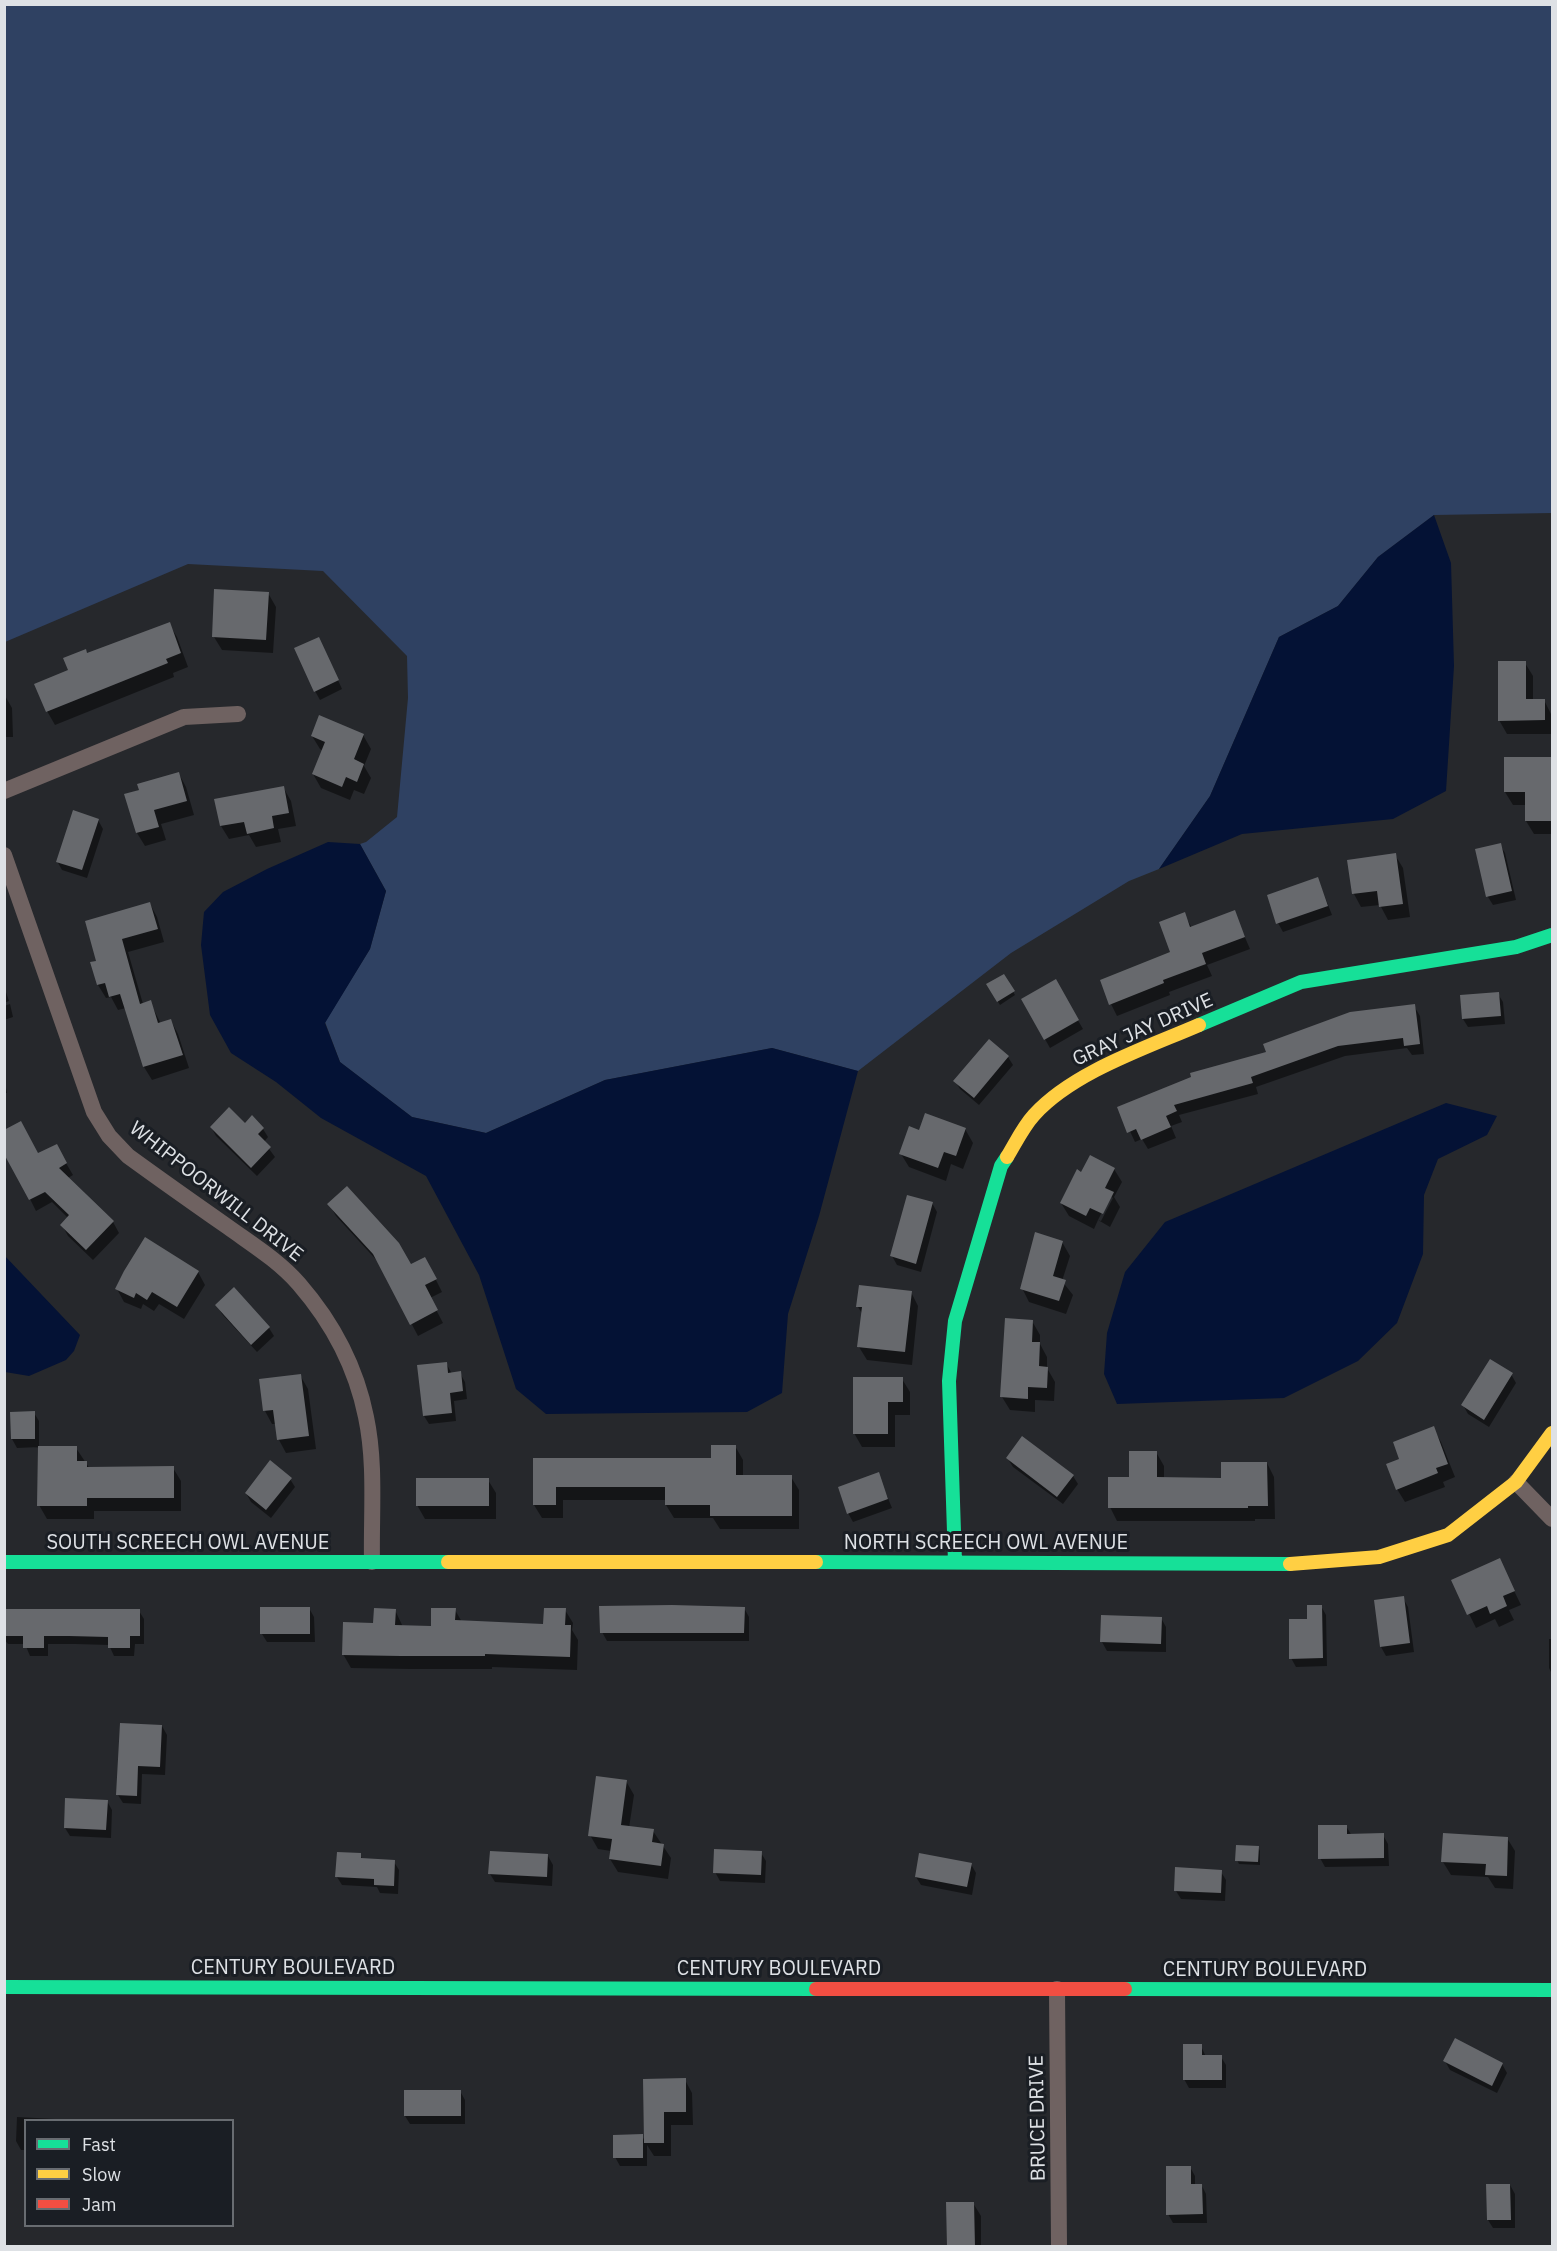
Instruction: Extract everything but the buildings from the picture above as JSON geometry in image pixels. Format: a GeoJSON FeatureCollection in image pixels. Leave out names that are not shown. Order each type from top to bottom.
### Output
{"type":"FeatureCollection","features":[{"type":"Feature","properties":{"kind":"street"},"geometry":{"type":"LineString","coordinates":[[4,791],[184,717],[238,714]]}},
{"type":"Feature","properties":{"kind":"street","name":"WHIPPOORWILL DRIVE"},"geometry":{"type":"LineString","coordinates":[[4,855],[94,1112],[109,1136],[128,1156],[271,1258],[304,1290],[321,1311],[341,1344],[356,1379],[366,1417],[371,1452],[372,1562]]}},
{"type":"Feature","properties":{"kind":"street","name":"GRAY JAY DRIVE"},"geometry":{"type":"LineString","coordinates":[[955,1562],[949,1381],[955,1321],[1001,1166],[1034,1115],[1071,1083],[1119,1059],[1301,982],[1516,947],[1552,935]]}},
{"type":"Feature","properties":{"kind":"street","name":"NORTH SCREECH OWL AVENUE"},"geometry":{"type":"LineString","coordinates":[[372,1562],[1301,1564],[1379,1557],[1448,1535],[1516,1482],[1552,1433]]}},
{"type":"Feature","properties":{"kind":"street"},"geometry":{"type":"LineString","coordinates":[[1516,1482],[1552,1519]]}},
{"type":"Feature","properties":{"kind":"street","name":"SOUTH SCREECH OWL AVENUE"},"geometry":{"type":"LineString","coordinates":[[4,1562],[372,1562]]}},
{"type":"Feature","properties":{"kind":"street","name":"CENTURY BOULEVARD"},"geometry":{"type":"LineString","coordinates":[[4,1987],[1552,1990]]}},
{"type":"Feature","properties":{"kind":"street","name":"BRUCE DRIVE"},"geometry":{"type":"LineString","coordinates":[[1057,1989],[1059,2247]]}},
{"type":"Feature","properties":{"kind":"shaded area"},"geometry":{"type":"Polygon","coordinates":[[[5,5],[1552,5],[1552,513],[1434,515],[1378,557],[1338,606],[1279,637],[1210,796],[1159,869],[1129,881],[1011,953],[858,1071],[772,1048],[605,1080],[486,1133],[412,1117],[340,1062],[325,1022],[370,949],[386,891],[360,844],[366,842],[397,817],[408,698],[407,656],[323,571],[188,564],[5,642],[5,5]]]}},
{"type":"Feature","properties":{"kind":"shaded area"},"geometry":{"type":"Polygon","coordinates":[[[1434,515],[1451,563],[1454,666],[1446,791],[1393,819],[1242,834],[1159,869],[1210,796],[1279,637],[1338,606],[1378,557],[1434,515]]]}},
{"type":"Feature","properties":{"kind":"shaded area"},"geometry":{"type":"Polygon","coordinates":[[[328,842],[360,844],[386,891],[370,949],[325,1023],[340,1062],[412,1117],[486,1133],[605,1080],[772,1048],[858,1071],[819,1216],[788,1314],[782,1393],[747,1412],[546,1414],[516,1389],[479,1275],[426,1176],[321,1118],[276,1082],[231,1053],[210,1015],[201,945],[204,912],[223,892],[267,869],[328,842]]]}},
{"type":"Feature","properties":{"kind":"shaded area"},"geometry":{"type":"Polygon","coordinates":[[[1446,1103],[1497,1116],[1487,1135],[1438,1159],[1424,1195],[1423,1254],[1397,1323],[1358,1361],[1284,1398],[1117,1404],[1104,1374],[1107,1333],[1125,1272],[1165,1222],[1446,1103]]]}},
{"type":"Feature","properties":{"kind":"shaded area"},"geometry":{"type":"Polygon","coordinates":[[[4,1255],[80,1335],[74,1351],[66,1360],[29,1376],[5,1372],[4,1255]]]}},
{"type":"Feature","properties":{"kind":"traffic: fast"},"geometry":{"type":"LineString","coordinates":[[1199,1025],[1301,982],[1516,947],[1552,935]]}},
{"type":"Feature","properties":{"kind":"traffic: fast"},"geometry":{"type":"LineString","coordinates":[[955,1562],[949,1381],[955,1321],[1001,1166],[1007,1157]]}},
{"type":"Feature","properties":{"kind":"traffic: fast"},"geometry":{"type":"LineString","coordinates":[[4,1562],[448,1562]]}},
{"type":"Feature","properties":{"kind":"traffic: fast"},"geometry":{"type":"LineString","coordinates":[[816,1562],[1290,1564]]}},
{"type":"Feature","properties":{"kind":"traffic: fast"},"geometry":{"type":"LineString","coordinates":[[4,1987],[816,1989]]}},
{"type":"Feature","properties":{"kind":"traffic: fast"},"geometry":{"type":"LineString","coordinates":[[1125,1989],[1552,1990]]}},
{"type":"Feature","properties":{"kind":"traffic: slow"},"geometry":{"type":"LineString","coordinates":[[1007,1157],[1034,1115],[1069,1086],[1111,1062],[1199,1025]]}},
{"type":"Feature","properties":{"kind":"traffic: slow"},"geometry":{"type":"LineString","coordinates":[[1290,1564],[1379,1557],[1448,1535],[1516,1482],[1552,1433]]}},
{"type":"Feature","properties":{"kind":"traffic: slow"},"geometry":{"type":"LineString","coordinates":[[448,1562],[816,1562]]}},
{"type":"Feature","properties":{"kind":"traffic: jam"},"geometry":{"type":"LineString","coordinates":[[816,1989],[1125,1989]]}}]}
